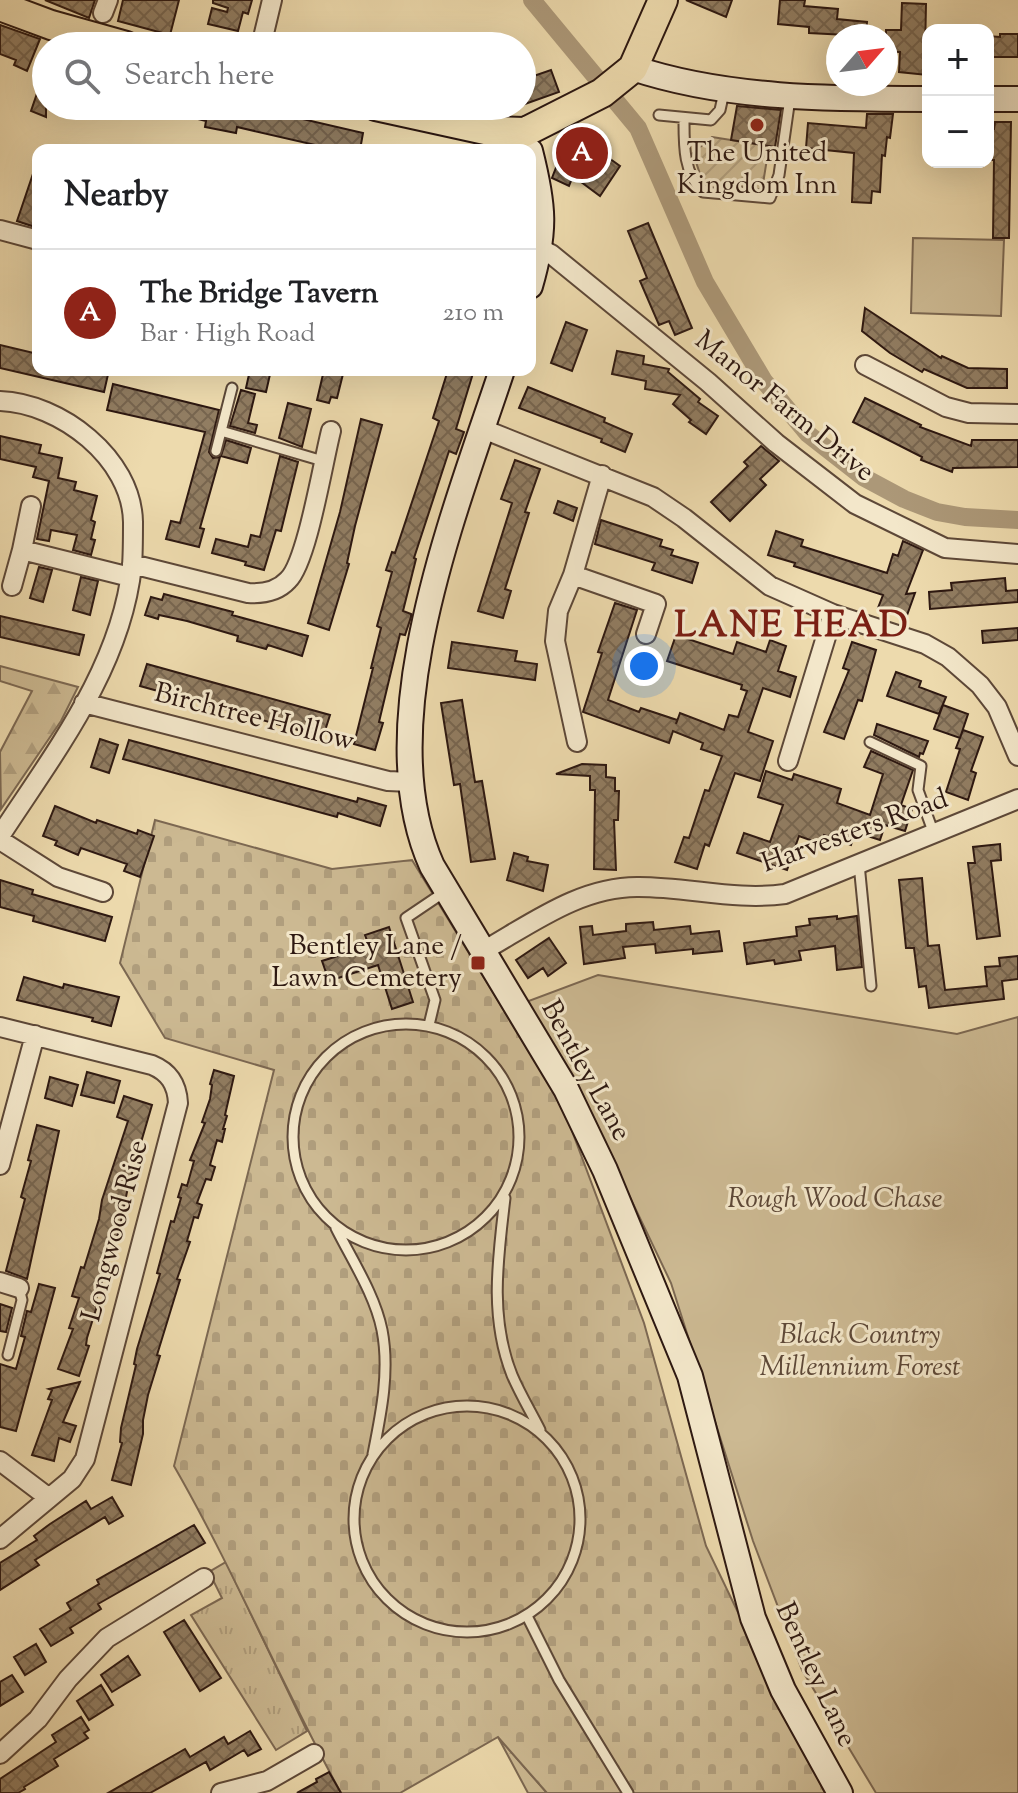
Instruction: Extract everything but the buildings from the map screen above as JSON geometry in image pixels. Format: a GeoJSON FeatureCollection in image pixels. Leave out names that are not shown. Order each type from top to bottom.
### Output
{"type":"FeatureCollection","features":[{"type":"Feature","properties":{"kind":"main road"},"geometry":{"type":"LineString","coordinates":[[440,120],[490,131],[528,144],[629,72],[663,0]]}},
{"type":"Feature","properties":{"kind":"main road"},"geometry":{"type":"LineString","coordinates":[[0,6],[76,32]]}},
{"type":"Feature","properties":{"kind":"street"},"geometry":{"type":"LineString","coordinates":[[264,32],[272,0]]}},
{"type":"Feature","properties":{"kind":"street"},"geometry":{"type":"LineString","coordinates":[[629,72],[725,89],[922,99]]}},
{"type":"Feature","properties":{"kind":"street"},"geometry":{"type":"LineString","coordinates":[[994,99],[1018,99]]}},
{"type":"Feature","properties":{"kind":"street"},"geometry":{"type":"LineString","coordinates":[[536,185],[543,220],[541,249],[536,266]]}},
{"type":"Feature","properties":{"kind":"street"},"geometry":{"type":"LineString","coordinates":[[0,230],[32,238]]}},
{"type":"Feature","properties":{"kind":"street","name":"Manor Farm Drive"},"geometry":{"type":"LineString","coordinates":[[541,249],[708,382],[776,443],[855,504],[945,548],[1018,554]]}},
{"type":"Feature","properties":{"kind":"street"},"geometry":{"type":"LineString","coordinates":[[865,365],[946,407],[969,413],[1018,414]]}},
{"type":"Feature","properties":{"kind":"street","name":"Bentley Lane"},"geometry":{"type":"LineString","coordinates":[[500,376],[453,514],[436,576],[412,709],[409,748],[413,812],[422,843],[446,891],[566,1089],[605,1170],[690,1376],[753,1618],[783,1690],[840,1793]]}},
{"type":"Feature","properties":{"kind":"street"},"geometry":{"type":"LineString","coordinates":[[0,401],[15,401],[43,409],[93,443],[123,484],[133,514],[131,570],[114,641],[84,703],[0,838],[58,877],[103,892]]}},
{"type":"Feature","properties":{"kind":"street"},"geometry":{"type":"LineString","coordinates":[[483,429],[653,497],[770,586],[833,614],[925,644],[948,657],[980,685],[997,707],[1018,756]]}},
{"type":"Feature","properties":{"kind":"street"},"geometry":{"type":"LineString","coordinates":[[22,550],[248,593],[259,594],[280,587],[289,580],[301,558],[331,431]]}},
{"type":"Feature","properties":{"kind":"street"},"geometry":{"type":"LineString","coordinates":[[577,742],[555,641],[558,611],[573,575],[602,475]]}},
{"type":"Feature","properties":{"kind":"street"},"geometry":{"type":"LineString","coordinates":[[12,586],[31,506]]}},
{"type":"Feature","properties":{"kind":"street"},"geometry":{"type":"LineString","coordinates":[[573,575],[656,604],[646,634]]}},
{"type":"Feature","properties":{"kind":"street"},"geometry":{"type":"LineString","coordinates":[[788,761],[833,614]]}},
{"type":"Feature","properties":{"kind":"street","name":"Birchtree Hollow"},"geometry":{"type":"LineString","coordinates":[[84,703],[388,781],[410,782]]}},
{"type":"Feature","properties":{"kind":"street","name":"Harvesters Road"},"geometry":{"type":"LineString","coordinates":[[483,951],[570,902],[595,893],[638,887],[764,897],[785,894],[1018,799]]}},
{"type":"Feature","properties":{"kind":"street","name":"Longwood Rise"},"geometry":{"type":"LineString","coordinates":[[0,1027],[162,1069],[177,1090],[178,1103],[85,1459],[78,1473],[0,1539]]}},
{"type":"Feature","properties":{"kind":"street"},"geometry":{"type":"LineString","coordinates":[[0,1165],[35,1035]]}},
{"type":"Feature","properties":{"kind":"street"},"geometry":{"type":"LineString","coordinates":[[0,1282],[19,1288]]}},
{"type":"Feature","properties":{"kind":"street"},"geometry":{"type":"LineString","coordinates":[[0,1461],[49,1498]]}},
{"type":"Feature","properties":{"kind":"street"},"geometry":{"type":"LineString","coordinates":[[0,1754],[38,1719],[68,1679],[107,1638],[204,1578]]}},
{"type":"Feature","properties":{"kind":"street"},"geometry":{"type":"LineString","coordinates":[[221,1793],[267,1781],[314,1754]]}},
{"type":"Feature","properties":{"kind":"lane"},"geometry":{"type":"LineString","coordinates":[[659,115],[711,120],[720,110],[725,89]]}},
{"type":"Feature","properties":{"kind":"lane"},"geometry":{"type":"LineString","coordinates":[[684,118],[684,153],[697,186],[703,192],[770,198],[779,175],[790,94]]}},
{"type":"Feature","properties":{"kind":"lane"},"geometry":{"type":"LineString","coordinates":[[216,451],[232,388]]}},
{"type":"Feature","properties":{"kind":"lane"},"geometry":{"type":"LineString","coordinates":[[221,431],[323,461]]}},
{"type":"Feature","properties":{"kind":"lane"},"geometry":{"type":"LineString","coordinates":[[870,742],[921,766],[918,790],[934,834]]}},
{"type":"Feature","properties":{"kind":"lane"},"geometry":{"type":"LineString","coordinates":[[859,864],[871,986]]}},
{"type":"Feature","properties":{"kind":"lane"},"geometry":{"type":"LineString","coordinates":[[429,1025],[435,1000],[406,918],[446,891]]}},
{"type":"Feature","properties":{"kind":"lane"},"geometry":{"type":"LineString","coordinates":[[401,1023],[429,1025],[456,1034],[480,1050],[499,1071],[513,1097],[520,1124],[519,1153],[506,1191],[498,1205],[478,1226],[454,1241],[426,1249],[380,1248],[344,1232],[322,1214],[306,1190],[296,1163],[293,1135],[297,1107],[307,1080],[325,1057],[347,1040],[373,1028],[401,1023]]}},
{"type":"Feature","properties":{"kind":"lane"},"geometry":{"type":"LineString","coordinates":[[506,1191],[496,1279],[498,1322],[512,1375],[541,1432]]}},
{"type":"Feature","properties":{"kind":"lane"},"geometry":{"type":"LineString","coordinates":[[332,1222],[366,1288],[382,1329],[385,1366],[382,1407],[373,1456]]}},
{"type":"Feature","properties":{"kind":"lane"},"geometry":{"type":"LineString","coordinates":[[8,1355],[22,1300],[19,1288]]}},
{"type":"Feature","properties":{"kind":"lane"},"geometry":{"type":"LineString","coordinates":[[462,1405],[490,1407],[517,1416],[541,1432],[560,1453],[574,1478],[580,1506],[580,1535],[573,1562],[559,1587],[527,1616],[487,1631],[459,1632],[431,1626],[405,1614],[383,1595],[367,1572],[357,1545],[354,1517],[357,1489],[373,1456],[386,1439],[408,1422],[434,1410],[462,1405]]}},
{"type":"Feature","properties":{"kind":"lane"},"geometry":{"type":"LineString","coordinates":[[527,1616],[559,1680],[628,1793]]}},
{"type":"Feature","properties":{"kind":"green space"},"geometry":{"type":"Polygon","coordinates":[[[712,137],[769,146],[762,190],[702,180],[693,153],[712,137]]]}},
{"type":"Feature","properties":{"kind":"green space"},"geometry":{"type":"Polygon","coordinates":[[[913,238],[1004,240],[1001,316],[911,313],[913,238]]]}},
{"type":"Feature","properties":{"kind":"green space"},"geometry":{"type":"Polygon","coordinates":[[[0,666],[78,687],[61,721],[1,809],[0,752],[32,691],[0,681],[0,666]]]}},
{"type":"Feature","properties":{"kind":"green space"},"geometry":{"type":"Polygon","coordinates":[[[155,820],[332,869],[412,860],[563,1107],[644,1323],[706,1546],[825,1793],[547,1793],[498,1737],[400,1793],[341,1793],[174,1466],[274,1070],[165,1038],[120,963],[155,820]]]}},
{"type":"Feature","properties":{"kind":"green space","name":"Rough Wood Chase"},"geometry":{"type":"Polygon","coordinates":[[[598,975],[957,1034],[1018,1017],[1018,1793],[876,1793],[802,1670],[753,1541],[671,1283],[572,1076],[526,1002],[598,975]]]}},
{"type":"Feature","properties":{"kind":"green space"},"geometry":{"type":"Polygon","coordinates":[[[226,1562],[307,1731],[276,1750],[191,1615],[222,1598],[209,1572],[226,1562]]]}},
{"type":"Feature","properties":{"kind":"green space"},"geometry":{"type":"Polygon","coordinates":[[[498,1737],[547,1793],[528,1793],[498,1737]]]}},
{"type":"Feature","properties":{"kind":"waterway"},"geometry":{"type":"LineString","coordinates":[[532,0],[638,128],[705,282],[764,381],[808,434],[863,477],[904,499],[937,512],[1018,520]]}},
{"type":"Feature","properties":{"kind":"place","name":"The United Kingdom Inn"},"geometry":{"type":"Point","coordinates":[757,125]}},
{"type":"Feature","properties":{"kind":"place","name":"The Bridge Tavern"},"geometry":{"type":"Point","coordinates":[582,153]}},
{"type":"Feature","properties":{"kind":"place","name":"Bentley Lane / Lawn Cemetery"},"geometry":{"type":"Point","coordinates":[478,963]}},
{"type":"Feature","properties":{"kind":"district","name":"LANE HEAD"},"geometry":{"type":"Point","coordinates":[792,627]}},
{"type":"Feature","properties":{"kind":"park label","name":"Black Country Millennium Forest"},"geometry":{"type":"Point","coordinates":[860,1352]}}]}
